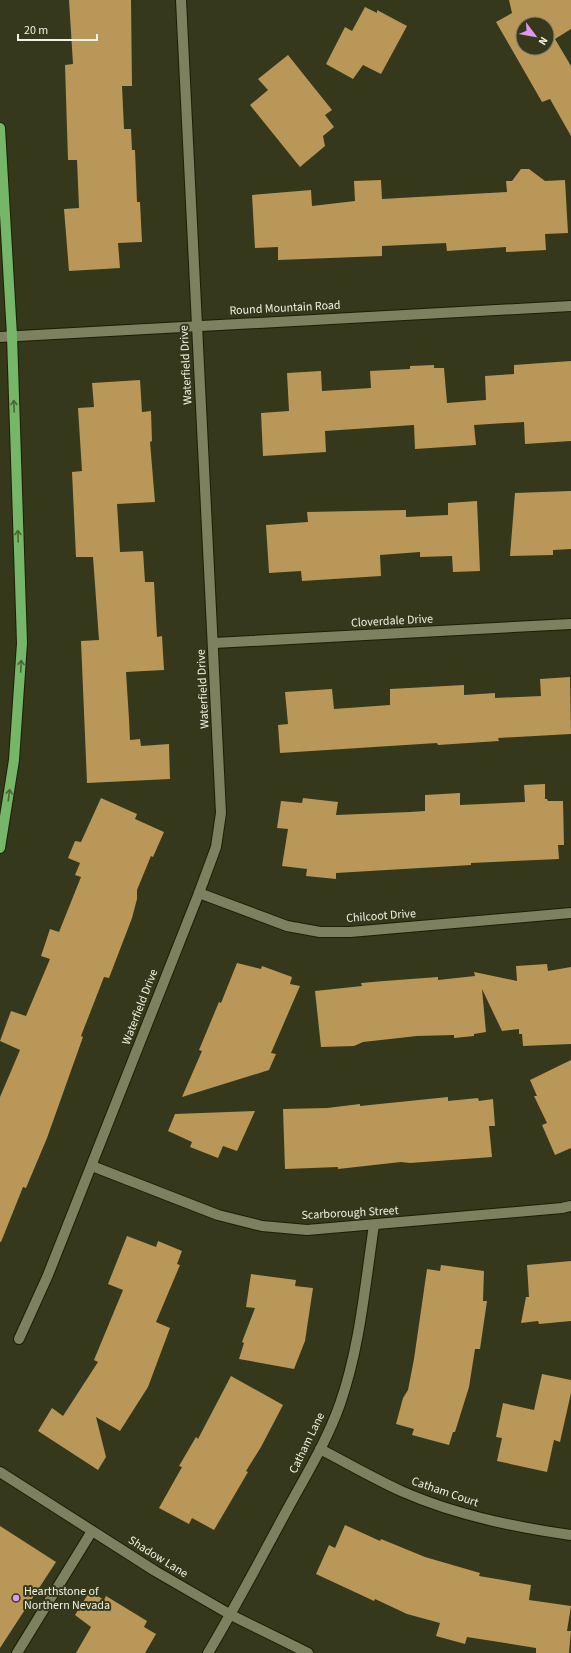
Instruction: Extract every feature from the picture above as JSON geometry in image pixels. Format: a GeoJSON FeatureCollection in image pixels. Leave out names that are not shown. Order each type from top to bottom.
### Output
{"type":"FeatureCollection","features":[{"type":"Feature","properties":{"kind":"main road"},"geometry":{"type":"LineString","coordinates":[[0,128],[12,336],[22,643],[14,760],[0,848]]}},
{"type":"Feature","properties":{"kind":"street","name":"Waterfield Drive"},"geometry":{"type":"LineString","coordinates":[[19,1339],[48,1276],[199,892],[216,847],[221,813],[214,643],[181,0]]}},
{"type":"Feature","properties":{"kind":"street","name":"Round Mountain Road"},"geometry":{"type":"LineString","coordinates":[[0,337],[197,325],[571,306]]}},
{"type":"Feature","properties":{"kind":"street","name":"Cloverdale Drive"},"geometry":{"type":"LineString","coordinates":[[214,643],[571,624]]}},
{"type":"Feature","properties":{"kind":"street","name":"Chilcoot Drive"},"geometry":{"type":"LineString","coordinates":[[199,892],[287,926],[320,932],[350,932],[571,913]]}},
{"type":"Feature","properties":{"kind":"street","name":"Scarborough Street"},"geometry":{"type":"LineString","coordinates":[[92,1166],[218,1215],[262,1226],[307,1230],[571,1206]]}},
{"type":"Feature","properties":{"kind":"street","name":"Catham Lane"},"geometry":{"type":"LineString","coordinates":[[208,1653],[231,1615],[320,1449],[340,1404],[353,1359],[374,1225]]}},
{"type":"Feature","properties":{"kind":"street","name":"Catham Court"},"geometry":{"type":"LineString","coordinates":[[320,1449],[401,1491],[456,1512],[514,1527],[571,1535]]}},
{"type":"Feature","properties":{"kind":"street","name":"Shadow Lane"},"geometry":{"type":"LineString","coordinates":[[0,1472],[155,1571],[231,1615],[308,1653]]}},
{"type":"Feature","properties":{"kind":"street"},"geometry":{"type":"LineString","coordinates":[[16,1653],[92,1531]]}},
{"type":"Feature","properties":{"kind":"building"},"geometry":{"type":"Polygon","coordinates":[[[69,0],[131,0],[132,86],[122,86],[124,129],[131,129],[132,150],[135,150],[137,202],[140,202],[142,242],[118,243],[120,268],[69,271],[64,209],[79,208],[77,160],[68,160],[65,65],[73,64],[69,0]]]}},
{"type":"Feature","properties":{"kind":"building"},"geometry":{"type":"Polygon","coordinates":[[[509,0],[571,0],[571,29],[555,39],[555,16],[515,16],[515,55],[496,22],[512,13],[509,0]]]}},
{"type":"Feature","properties":{"kind":"building"},"geometry":{"type":"Polygon","coordinates":[[[365,7],[377,13],[377,10],[407,26],[381,74],[363,65],[353,79],[326,64],[345,27],[352,31],[365,7]]]}},
{"type":"Feature","properties":{"kind":"building"},"geometry":{"type":"Polygon","coordinates":[[[555,39],[571,66],[571,136],[550,99],[542,102],[516,56],[555,56],[555,39]]]}},
{"type":"Feature","properties":{"kind":"building"},"geometry":{"type":"Polygon","coordinates":[[[288,55],[332,110],[325,115],[334,127],[323,136],[325,146],[300,167],[250,105],[268,90],[258,79],[288,55]]]}},
{"type":"Feature","properties":{"kind":"building"},"geometry":{"type":"Polygon","coordinates":[[[521,169],[529,169],[545,181],[565,180],[568,233],[545,234],[546,250],[506,252],[506,247],[447,251],[446,243],[382,246],[382,256],[278,260],[278,247],[255,248],[252,195],[311,190],[312,206],[355,201],[354,181],[381,180],[382,199],[507,192],[506,181],[512,181],[521,169]]]}},
{"type":"Feature","properties":{"kind":"building"},"geometry":{"type":"Polygon","coordinates":[[[571,361],[571,441],[525,444],[524,422],[474,425],[476,445],[415,449],[414,425],[325,431],[326,452],[263,456],[261,413],[289,411],[287,373],[321,371],[322,391],[371,388],[370,371],[410,369],[410,366],[434,365],[434,368],[444,368],[447,403],[486,400],[485,376],[514,374],[514,365],[571,361]]]}},
{"type":"Feature","properties":{"kind":"building"},"geometry":{"type":"Polygon","coordinates":[[[140,380],[142,412],[151,411],[152,441],[150,442],[155,502],[117,504],[120,552],[143,551],[145,582],[154,582],[157,637],[162,636],[164,670],[126,672],[130,740],[140,739],[141,746],[169,744],[170,779],[87,783],[81,641],[99,640],[93,557],[76,557],[72,472],[82,471],[78,408],[94,407],[92,383],[140,380]]]}},
{"type":"Feature","properties":{"kind":"building"},"geometry":{"type":"Polygon","coordinates":[[[571,491],[571,549],[553,550],[553,555],[510,556],[515,493],[571,491]]]}},
{"type":"Feature","properties":{"kind":"building"},"geometry":{"type":"Polygon","coordinates":[[[477,501],[480,571],[453,572],[452,556],[420,557],[420,552],[380,555],[381,576],[302,581],[301,571],[269,573],[266,525],[308,522],[307,512],[406,510],[406,517],[448,515],[448,503],[477,501]]]}},
{"type":"Feature","properties":{"kind":"building"},"geometry":{"type":"Polygon","coordinates":[[[570,677],[571,734],[498,738],[499,741],[438,745],[437,743],[280,753],[278,725],[288,724],[285,692],[332,689],[334,709],[390,705],[390,689],[464,685],[464,695],[495,693],[495,698],[541,696],[540,679],[570,677]]]}},
{"type":"Feature","properties":{"kind":"building"},"geometry":{"type":"Polygon","coordinates":[[[545,784],[545,799],[548,801],[563,801],[564,845],[558,845],[559,859],[471,863],[471,865],[336,873],[336,879],[306,876],[307,869],[282,866],[288,829],[277,828],[281,801],[302,803],[303,798],[338,802],[336,815],[410,812],[425,811],[425,795],[460,793],[460,805],[525,802],[524,785],[545,784]]]}},
{"type":"Feature","properties":{"kind":"building"},"geometry":{"type":"Polygon","coordinates":[[[101,798],[137,814],[135,819],[164,832],[153,857],[151,856],[137,890],[137,899],[132,918],[109,978],[104,977],[81,1036],[83,1037],[47,1138],[26,1188],[23,1187],[0,1242],[0,1097],[20,1050],[0,1041],[11,1011],[26,1016],[50,959],[41,956],[50,929],[59,932],[81,877],[75,875],[80,863],[68,858],[75,841],[81,842],[101,798]]]}},
{"type":"Feature","properties":{"kind":"building"},"geometry":{"type":"Polygon","coordinates":[[[237,963],[261,969],[262,966],[292,977],[290,984],[300,986],[271,1053],[276,1054],[269,1070],[182,1097],[202,1051],[199,1050],[219,1002],[221,1003],[237,963]]]}},
{"type":"Feature","properties":{"kind":"building"},"geometry":{"type":"Polygon","coordinates":[[[547,964],[548,971],[571,967],[571,1044],[523,1046],[522,1034],[519,1034],[519,1029],[502,1031],[482,989],[486,1032],[474,1034],[474,1036],[454,1038],[454,1035],[417,1036],[363,1042],[354,1046],[321,1047],[315,991],[362,986],[361,983],[438,977],[438,980],[475,976],[474,972],[517,981],[516,966],[547,964]]]}},
{"type":"Feature","properties":{"kind":"building"},"geometry":{"type":"Polygon","coordinates":[[[571,1060],[571,1148],[555,1155],[542,1125],[547,1123],[534,1096],[537,1096],[530,1080],[571,1060]]]}},
{"type":"Feature","properties":{"kind":"building"},"geometry":{"type":"Polygon","coordinates":[[[448,1097],[448,1101],[478,1098],[479,1101],[493,1099],[495,1126],[489,1126],[492,1157],[410,1163],[401,1162],[338,1169],[338,1167],[285,1169],[283,1109],[327,1108],[360,1104],[360,1106],[448,1097]]]}},
{"type":"Feature","properties":{"kind":"building"},"geometry":{"type":"Polygon","coordinates":[[[255,1111],[237,1151],[223,1146],[218,1158],[190,1147],[192,1142],[168,1131],[175,1114],[255,1111]]]}},
{"type":"Feature","properties":{"kind":"building"},"geometry":{"type":"Polygon","coordinates":[[[127,1236],[156,1247],[158,1241],[182,1251],[177,1264],[180,1265],[156,1322],[170,1328],[148,1387],[120,1431],[96,1417],[106,1457],[98,1470],[38,1431],[52,1408],[63,1416],[98,1362],[94,1360],[123,1290],[108,1284],[127,1236]]]}},
{"type":"Feature","properties":{"kind":"building"},"geometry":{"type":"Polygon","coordinates":[[[571,1261],[571,1321],[539,1324],[538,1321],[521,1323],[526,1297],[529,1297],[527,1265],[571,1261]]]}},
{"type":"Feature","properties":{"kind":"building"},"geometry":{"type":"Polygon","coordinates":[[[441,1265],[484,1271],[483,1301],[487,1301],[480,1349],[475,1349],[469,1387],[455,1432],[453,1432],[449,1445],[412,1435],[414,1429],[396,1424],[403,1398],[408,1390],[427,1269],[440,1271],[441,1265]]]}},
{"type":"Feature","properties":{"kind":"building"},"geometry":{"type":"Polygon","coordinates":[[[251,1274],[296,1280],[295,1286],[313,1288],[305,1341],[294,1369],[239,1359],[244,1343],[242,1342],[255,1308],[246,1307],[251,1274]]]}},
{"type":"Feature","properties":{"kind":"building"},"geometry":{"type":"Polygon","coordinates":[[[542,1374],[571,1380],[571,1393],[560,1442],[554,1440],[547,1472],[497,1461],[502,1438],[496,1437],[503,1403],[534,1410],[542,1374]]]}},
{"type":"Feature","properties":{"kind":"building"},"geometry":{"type":"Polygon","coordinates":[[[231,1376],[283,1405],[261,1447],[246,1471],[248,1472],[214,1530],[192,1518],[189,1524],[159,1508],[182,1467],[179,1466],[196,1437],[198,1439],[231,1376]]]}},
{"type":"Feature","properties":{"kind":"building"},"geometry":{"type":"Polygon","coordinates":[[[345,1525],[380,1541],[381,1539],[425,1557],[480,1573],[479,1576],[531,1585],[529,1600],[571,1606],[567,1631],[571,1631],[569,1653],[536,1653],[536,1648],[467,1637],[465,1644],[436,1636],[440,1623],[407,1614],[375,1599],[374,1601],[316,1574],[329,1545],[335,1548],[345,1525]]]}},
{"type":"Feature","properties":{"kind":"building","name":"Hearthstone of Northern Nevada"},"geometry":{"type":"Polygon","coordinates":[[[0,1526],[56,1562],[0,1648],[0,1526]]]}},
{"type":"Feature","properties":{"kind":"building"},"geometry":{"type":"Polygon","coordinates":[[[90,1591],[104,1600],[106,1596],[147,1621],[144,1627],[156,1634],[145,1653],[76,1653],[91,1627],[75,1615],[90,1591]]]}},
{"type":"Feature","properties":{"kind":"place","name":"Hearthstone of Northern Nevada"},"geometry":{"type":"Point","coordinates":[16,1598]}}]}
